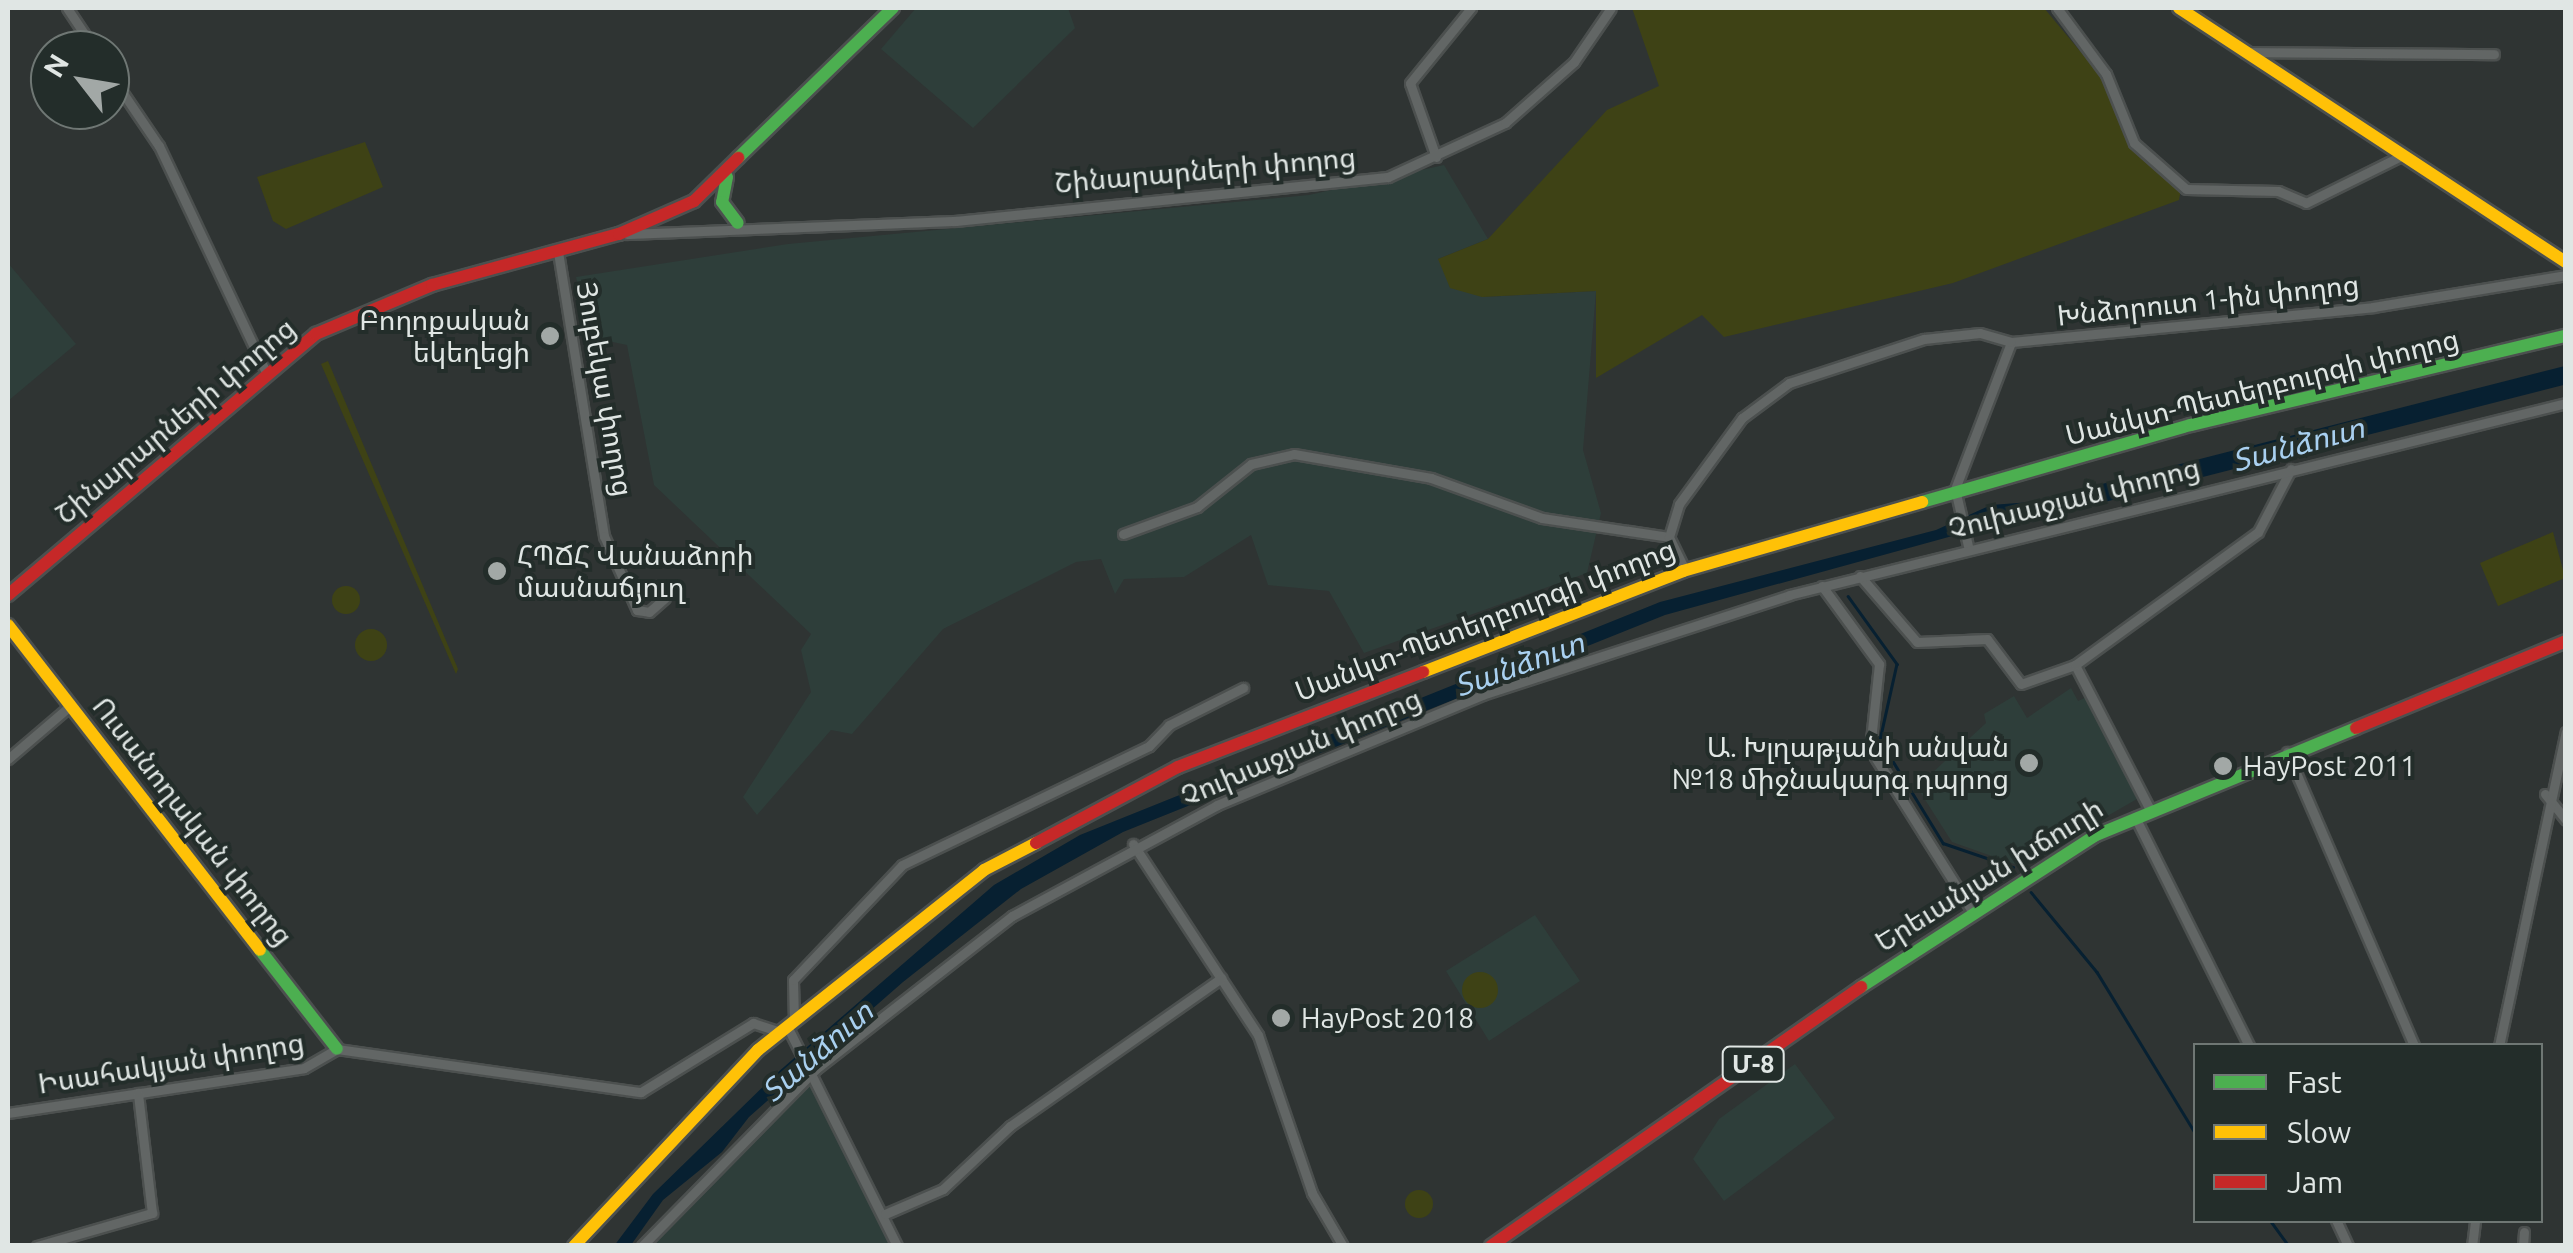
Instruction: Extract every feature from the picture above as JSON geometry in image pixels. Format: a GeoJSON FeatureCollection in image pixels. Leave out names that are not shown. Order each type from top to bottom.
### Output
{"type":"FeatureCollection","features":[{"type":"Feature","properties":{"kind":"main road","name":"Շինարարների փողոց"},"geometry":{"type":"LineString","coordinates":[[8,595],[316,334],[432,285],[619,234],[728,175],[894,8]]}},
{"type":"Feature","properties":{"kind":"main road"},"geometry":{"type":"LineString","coordinates":[[2179,8],[2238,52],[2566,262]]}},
{"type":"Feature","properties":{"kind":"main road"},"geometry":{"type":"LineString","coordinates":[[728,175],[722,202],[738,223]]}},
{"type":"Feature","properties":{"kind":"main road","name":"Սանկտ-Պետերբուրգի փողոց"},"geometry":{"type":"LineString","coordinates":[[574,1246],[788,1028],[984,870],[1178,767],[1685,570],[1955,489],[2566,336]]}},
{"type":"Feature","properties":{"kind":"main road","name":"Ուսանողական փողոց"},"geometry":{"type":"LineString","coordinates":[[8,624],[337,1049]]}},
{"type":"Feature","properties":{"kind":"main road","name":"Երեւանյան խճուղի"},"geometry":{"type":"LineString","coordinates":[[1491,1246],[1972,911],[2133,814],[2566,641]]}},
{"type":"Feature","properties":{"kind":"street"},"geometry":{"type":"LineString","coordinates":[[68,8],[82,30]]}},
{"type":"Feature","properties":{"kind":"street"},"geometry":{"type":"LineString","coordinates":[[1436,157],[1410,84],[1471,8]]}},
{"type":"Feature","properties":{"kind":"street","name":"Շինարարների փողոց"},"geometry":{"type":"LineString","coordinates":[[619,234],[738,223],[955,221],[1315,188],[1388,177],[1436,157],[1542,93],[1611,8]]}},
{"type":"Feature","properties":{"kind":"street"},"geometry":{"type":"LineString","coordinates":[[2057,8],[2106,74],[2134,144],[2186,189],[2278,191],[2306,204],[2401,156]]}},
{"type":"Feature","properties":{"kind":"street"},"geometry":{"type":"LineString","coordinates":[[2238,52],[2494,54]]}},
{"type":"Feature","properties":{"kind":"street"},"geometry":{"type":"LineString","coordinates":[[130,103],[159,146],[267,374]]}},
{"type":"Feature","properties":{"kind":"street","name":"Յուբեկա փողոց"},"geometry":{"type":"LineString","coordinates":[[558,252],[604,536],[637,610],[665,598]]}},
{"type":"Feature","properties":{"kind":"street","name":"Խնձորուտ 1-ին փողոց"},"geometry":{"type":"LineString","coordinates":[[1669,537],[1717,448],[1790,383],[1924,338],[1980,333],[2010,342],[2372,306],[2566,275]]}},
{"type":"Feature","properties":{"kind":"street"},"geometry":{"type":"LineString","coordinates":[[1967,542],[1955,489],[2010,342]]}},
{"type":"Feature","properties":{"kind":"street","name":"Չուխաջյան փողոց"},"geometry":{"type":"LineString","coordinates":[[642,1246],[815,1067],[1012,916],[1133,844],[1482,695],[1822,586],[1967,542],[2566,404]]}},
{"type":"Feature","properties":{"kind":"street"},"geometry":{"type":"LineString","coordinates":[[1123,534],[1197,507],[1252,464],[1294,454],[1432,478],[1542,518],[1669,537],[1685,570]]}},
{"type":"Feature","properties":{"kind":"street"},"geometry":{"type":"LineString","coordinates":[[1860,576],[1917,642],[1987,639],[2021,684],[2075,665],[2258,532],[2291,469]]}},
{"type":"Feature","properties":{"kind":"street"},"geometry":{"type":"LineString","coordinates":[[1822,586],[1879,664],[1870,749],[1972,911]]}},
{"type":"Feature","properties":{"kind":"street"},"geometry":{"type":"LineString","coordinates":[[2075,665],[2149,808]]}},
{"type":"Feature","properties":{"kind":"street"},"geometry":{"type":"LineString","coordinates":[[897,1246],[815,1067],[788,1028],[793,980],[902,865],[1149,746],[1169,724],[1243,688]]}},
{"type":"Feature","properties":{"kind":"street"},"geometry":{"type":"LineString","coordinates":[[8,759],[71,705]]}},
{"type":"Feature","properties":{"kind":"street"},"geometry":{"type":"LineString","coordinates":[[2500,1043],[2545,794],[2566,732]]}},
{"type":"Feature","properties":{"kind":"street"},"geometry":{"type":"LineString","coordinates":[[2286,750],[2413,1043]]}},
{"type":"Feature","properties":{"kind":"street"},"geometry":{"type":"LineString","coordinates":[[2545,794],[2566,820]]}},
{"type":"Feature","properties":{"kind":"street"},"geometry":{"type":"LineString","coordinates":[[2133,814],[2247,1043]]}},
{"type":"Feature","properties":{"kind":"street"},"geometry":{"type":"LineString","coordinates":[[1133,844],[1258,1035],[1312,1194],[1343,1246]]}},
{"type":"Feature","properties":{"kind":"street"},"geometry":{"type":"LineString","coordinates":[[885,1214],[944,1188],[1010,1126],[1220,978]]}},
{"type":"Feature","properties":{"kind":"street"},"geometry":{"type":"LineString","coordinates":[[337,1049],[642,1092],[753,1024],[788,1028]]}},
{"type":"Feature","properties":{"kind":"street","name":"Իսահակյան փողոց"},"geometry":{"type":"LineString","coordinates":[[8,1113],[304,1068],[337,1049]]}},
{"type":"Feature","properties":{"kind":"street"},"geometry":{"type":"LineString","coordinates":[[37,1246],[152,1213],[138,1093]]}},
{"type":"Feature","properties":{"kind":"street"},"geometry":{"type":"LineString","coordinates":[[2337,1223],[2348,1246]]}},
{"type":"Feature","properties":{"kind":"street"},"geometry":{"type":"LineString","coordinates":[[2523,1246],[2524,1232]]}},
{"type":"Feature","properties":{"kind":"shaded area"},"geometry":{"type":"Polygon","coordinates":[[[916,8],[1068,8],[1075,28],[973,128],[881,49],[916,8]]]}},
{"type":"Feature","properties":{"kind":"shaded area"},"geometry":{"type":"Polygon","coordinates":[[[1444,165],[1488,239],[1438,259],[1482,297],[1596,291],[1583,450],[1601,513],[1587,573],[1364,653],[1329,591],[1268,585],[1251,535],[1184,577],[1124,579],[1115,594],[1101,559],[1076,562],[943,629],[852,734],[831,730],[757,815],[743,797],[811,692],[801,650],[811,634],[654,485],[627,345],[589,337],[576,277],[788,244],[1309,195],[1444,165]]]}},
{"type":"Feature","properties":{"kind":"shaded area"},"geometry":{"type":"Polygon","coordinates":[[[8,263],[76,344],[8,401],[8,263]]]}},
{"type":"Feature","properties":{"kind":"shaded area","name":"Ա. Խլղաթյանի անվան №18 միջնակարգ դպրոց"},"geometry":{"type":"Polygon","coordinates":[[[2071,688],[2078,701],[2087,697],[2137,799],[2020,866],[1952,842],[1917,787],[1986,723],[1984,714],[2014,696],[2027,718],[2071,688]]]}},
{"type":"Feature","properties":{"kind":"shaded area"},"geometry":{"type":"Polygon","coordinates":[[[1535,915],[1580,981],[1489,1041],[1446,971],[1535,915]]]}},
{"type":"Feature","properties":{"kind":"shaded area"},"geometry":{"type":"Polygon","coordinates":[[[1795,1064],[1835,1118],[1724,1201],[1693,1159],[1719,1119],[1795,1064]]]}},
{"type":"Feature","properties":{"kind":"shaded area"},"geometry":{"type":"Polygon","coordinates":[[[814,1078],[892,1246],[649,1246],[814,1078]]]}},
{"type":"Feature","properties":{"kind":"green space"},"geometry":{"type":"Polygon","coordinates":[[[1632,8],[2044,8],[2100,75],[2130,148],[2181,189],[2179,200],[1953,283],[1724,337],[1702,315],[1596,378],[1596,291],[1482,297],[1450,288],[1438,259],[1488,239],[1607,110],[1659,86],[1632,8]]]}},
{"type":"Feature","properties":{"kind":"green space"},"geometry":{"type":"Polygon","coordinates":[[[365,142],[383,187],[286,229],[273,221],[257,177],[365,142]]]}},
{"type":"Feature","properties":{"kind":"green space"},"geometry":{"type":"Polygon","coordinates":[[[328,361],[458,669],[456,674],[321,364],[328,361]]]}},
{"type":"Feature","properties":{"kind":"green space"},"geometry":{"type":"Polygon","coordinates":[[[2553,532],[2565,578],[2498,606],[2480,563],[2553,532]]]}},
{"type":"Feature","properties":{"kind":"green space"},"geometry":{"type":"Polygon","coordinates":[[[346,586],[356,590],[360,600],[356,610],[346,614],[336,610],[332,600],[336,590],[346,586]]]}},
{"type":"Feature","properties":{"kind":"green space"},"geometry":{"type":"Polygon","coordinates":[[[371,629],[382,634],[387,645],[382,656],[371,661],[360,656],[355,645],[360,634],[371,629]]]}},
{"type":"Feature","properties":{"kind":"green space"},"geometry":{"type":"Polygon","coordinates":[[[1480,972],[1493,977],[1498,990],[1493,1003],[1480,1008],[1467,1003],[1462,990],[1467,977],[1480,972]]]}},
{"type":"Feature","properties":{"kind":"green space"},"geometry":{"type":"Polygon","coordinates":[[[1419,1190],[1429,1194],[1433,1204],[1429,1214],[1419,1218],[1409,1214],[1405,1204],[1409,1194],[1419,1190]]]}},
{"type":"Feature","properties":{"kind":"water"},"geometry":{"type":"Polygon","coordinates":[[[2094,497],[1665,615],[1123,832],[1021,889],[903,982],[749,1117],[722,1152],[663,1200],[631,1245],[614,1246],[653,1194],[777,1073],[994,885],[1080,835],[1660,602],[1936,530],[1991,505],[2094,497]]]}},
{"type":"Feature","properties":{"kind":"waterway","name":"Տանձուտ"},"geometry":{"type":"LineString","coordinates":[[2072,501],[2566,375]]}},
{"type":"Feature","properties":{"kind":"waterway"},"geometry":{"type":"LineString","coordinates":[[1848,596],[1897,664],[1880,740],[1943,843],[2013,867]]}},
{"type":"Feature","properties":{"kind":"waterway"},"geometry":{"type":"LineString","coordinates":[[2031,892],[2097,972],[2193,1129]]}},
{"type":"Feature","properties":{"kind":"waterway"},"geometry":{"type":"LineString","coordinates":[[2272,1223],[2289,1246]]}},
{"type":"Feature","properties":{"kind":"traffic: fast"},"geometry":{"type":"LineString","coordinates":[[738,158],[893,8]]}},
{"type":"Feature","properties":{"kind":"traffic: fast"},"geometry":{"type":"LineString","coordinates":[[727,177],[722,202],[738,223]]}},
{"type":"Feature","properties":{"kind":"traffic: fast"},"geometry":{"type":"LineString","coordinates":[[1922,502],[2191,425],[2566,336]]}},
{"type":"Feature","properties":{"kind":"traffic: fast"},"geometry":{"type":"LineString","coordinates":[[1861,987],[2094,836],[2356,728]]}},
{"type":"Feature","properties":{"kind":"traffic: fast"},"geometry":{"type":"LineString","coordinates":[[260,950],[337,1049]]}},
{"type":"Feature","properties":{"kind":"traffic: slow"},"geometry":{"type":"LineString","coordinates":[[2179,8],[2566,262]]}},
{"type":"Feature","properties":{"kind":"traffic: slow"},"geometry":{"type":"LineString","coordinates":[[1423,672],[1683,571],[1922,502]]}},
{"type":"Feature","properties":{"kind":"traffic: slow"},"geometry":{"type":"LineString","coordinates":[[8,625],[260,950]]}},
{"type":"Feature","properties":{"kind":"traffic: slow"},"geometry":{"type":"LineString","coordinates":[[574,1246],[758,1050],[984,870],[1036,843]]}},
{"type":"Feature","properties":{"kind":"traffic: jam"},"geometry":{"type":"LineString","coordinates":[[8,595],[316,334],[432,285],[619,234],[694,201],[738,158]]}},
{"type":"Feature","properties":{"kind":"traffic: jam"},"geometry":{"type":"LineString","coordinates":[[2356,728],[2566,641]]}},
{"type":"Feature","properties":{"kind":"traffic: jam"},"geometry":{"type":"LineString","coordinates":[[1036,843],[1178,767],[1423,672]]}},
{"type":"Feature","properties":{"kind":"traffic: jam"},"geometry":{"type":"LineString","coordinates":[[1491,1246],[1861,987]]}},
{"type":"Feature","properties":{"kind":"place","name":"Բողոքական եկեղեցի"},"geometry":{"type":"Point","coordinates":[550,336]}},
{"type":"Feature","properties":{"kind":"place","name":"ՀՊՃՀ Վանաձորի մասնաճյուղ"},"geometry":{"type":"Point","coordinates":[497,571]}},
{"type":"Feature","properties":{"kind":"place","name":"Ա. Խլղաթյանի անվան №18 միջնակարգ դպրոց"},"geometry":{"type":"Point","coordinates":[2029,763]}},
{"type":"Feature","properties":{"kind":"place","name":"HayPost 2011"},"geometry":{"type":"Point","coordinates":[2223,766]}},
{"type":"Feature","properties":{"kind":"place","name":"HayPost 2018"},"geometry":{"type":"Point","coordinates":[1281,1018]}}]}
